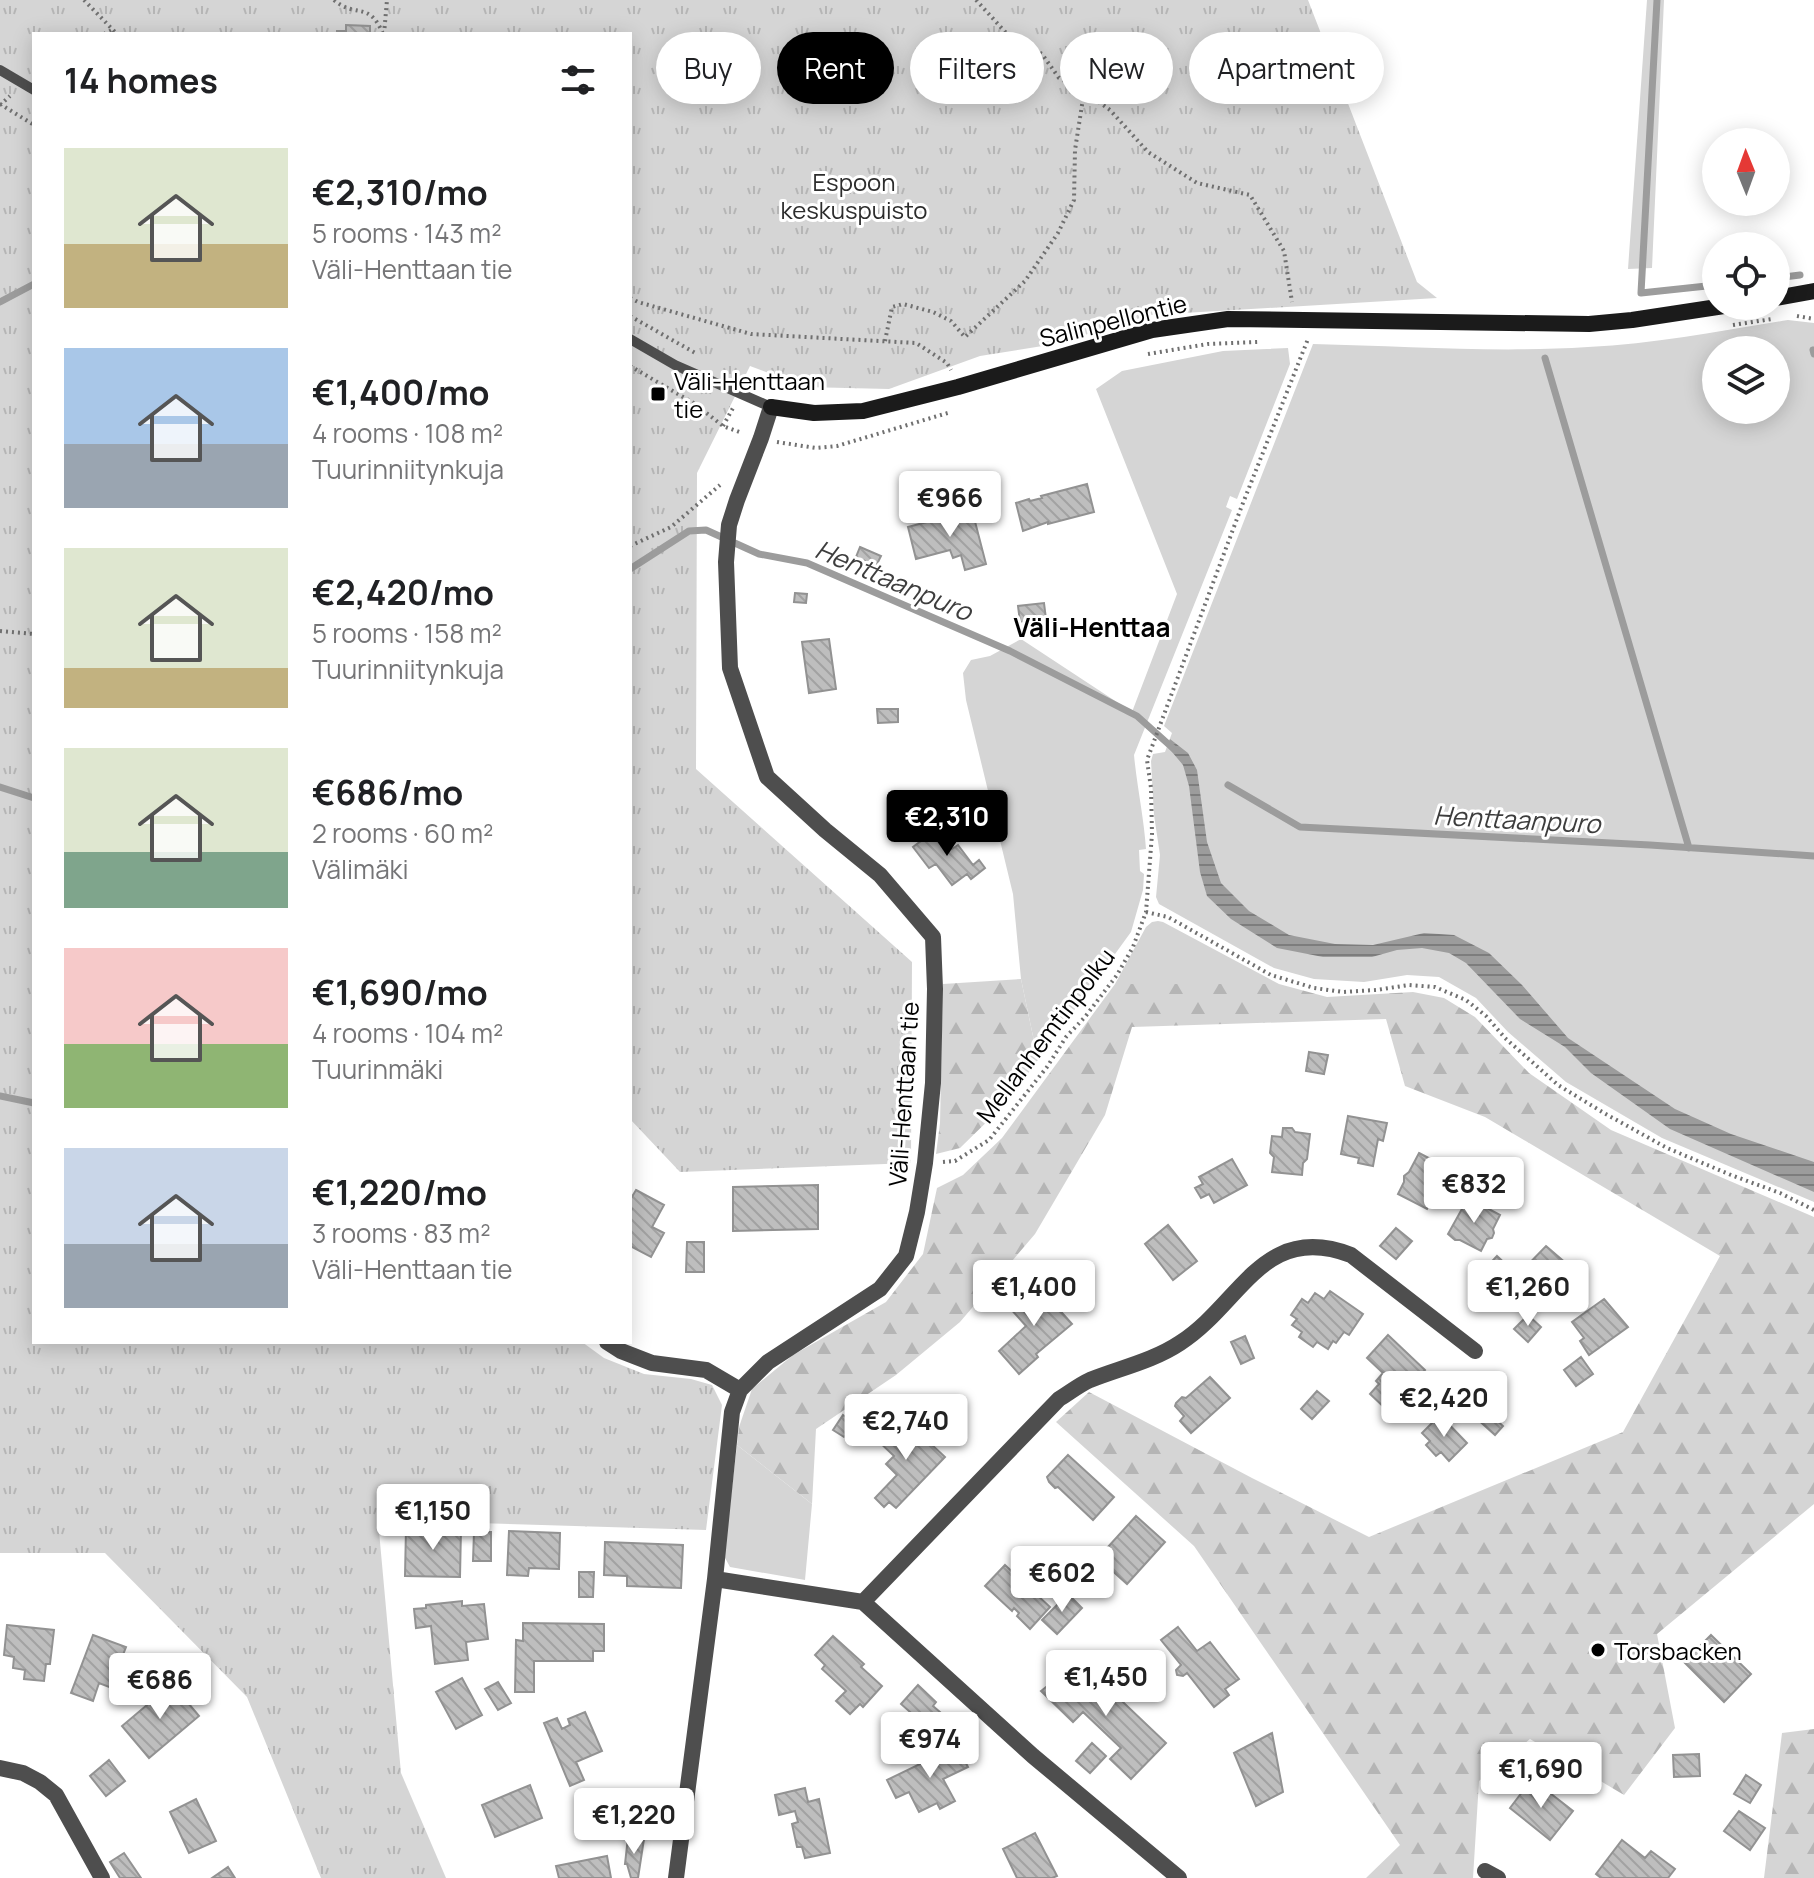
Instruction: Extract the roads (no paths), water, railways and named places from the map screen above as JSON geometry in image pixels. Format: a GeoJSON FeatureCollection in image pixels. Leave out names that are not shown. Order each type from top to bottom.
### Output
{"type":"FeatureCollection","features":[{"type":"Feature","properties":{"kind":"street"},"geometry":{"type":"LineString","coordinates":[[1790,295],[1814,291]]}},
{"type":"Feature","properties":{"kind":"street","name":"Salinpellontie"},"geometry":{"type":"LineString","coordinates":[[771,407],[814,413],[863,411],[958,387],[1152,330],[1228,319],[1589,324],[1702,309]]}},
{"type":"Feature","properties":{"kind":"street","name":"Väli-Henttaan tie"},"geometry":{"type":"LineString","coordinates":[[740,1390],[768,1362],[880,1289],[906,1256],[925,1163],[933,1083],[933,937],[880,875],[767,777],[730,668],[726,562],[729,525],[771,407]]}},
{"type":"Feature","properties":{"kind":"street"},"geometry":{"type":"LineString","coordinates":[[863,1602],[1059,1399],[1088,1381],[1147,1360],[1179,1344],[1205,1326],[1247,1279],[1269,1260],[1286,1252],[1316,1246],[1334,1248],[1351,1255],[1475,1351]]}},
{"type":"Feature","properties":{"kind":"street"},"geometry":{"type":"LineString","coordinates":[[610,1344],[652,1363],[706,1370],[740,1390],[729,1433],[715,1579],[676,1878]]}},
{"type":"Feature","properties":{"kind":"street"},"geometry":{"type":"LineString","coordinates":[[715,1579],[863,1602],[1033,1756],[1179,1878]]}},
{"type":"Feature","properties":{"kind":"street"},"geometry":{"type":"LineString","coordinates":[[0,1768],[23,1773],[56,1795],[102,1878]]}},
{"type":"Feature","properties":{"kind":"lane"},"geometry":{"type":"LineString","coordinates":[[0,70],[32,89]]}},
{"type":"Feature","properties":{"kind":"lane","name":"Salinpellontie"},"geometry":{"type":"LineString","coordinates":[[632,340],[675,365],[771,407]]}},
{"type":"Feature","properties":{"kind":"waterway"},"geometry":{"type":"LineString","coordinates":[[1657,0],[1641,293],[1702,286]]}},
{"type":"Feature","properties":{"kind":"waterway"},"geometry":{"type":"LineString","coordinates":[[1790,276],[1800,275]]}},
{"type":"Feature","properties":{"kind":"waterway"},"geometry":{"type":"LineString","coordinates":[[0,302],[32,285]]}},
{"type":"Feature","properties":{"kind":"waterway"},"geometry":{"type":"LineString","coordinates":[[1813,350],[1814,354]]}},
{"type":"Feature","properties":{"kind":"waterway"},"geometry":{"type":"LineString","coordinates":[[1545,358],[1689,848]]}},
{"type":"Feature","properties":{"kind":"waterway","name":"Henttaanpuro"},"geometry":{"type":"LineString","coordinates":[[632,568],[689,531],[706,530],[759,554],[807,563],[1010,651],[1137,716],[1175,750]]}},
{"type":"Feature","properties":{"kind":"waterway","name":"Henttaanpuro"},"geometry":{"type":"LineString","coordinates":[[1228,785],[1300,827],[1814,856]]}},
{"type":"Feature","properties":{"kind":"waterway","name":"Henttaanpuro"},"geometry":{"type":"LineString","coordinates":[[0,787],[32,797]]}},
{"type":"Feature","properties":{"kind":"waterway"},"geometry":{"type":"LineString","coordinates":[[0,1096],[32,1103]]}},
{"type":"Feature","properties":{"kind":"place","name":"Väli-Henttaan tie"},"geometry":{"type":"Point","coordinates":[658,394]}},
{"type":"Feature","properties":{"kind":"place","name":"Torsbacken"},"geometry":{"type":"Point","coordinates":[1598,1650]}},
{"type":"Feature","properties":{"kind":"district","name":"Väli-Henttaa"},"geometry":{"type":"Point","coordinates":[1092,627]}},
{"type":"Feature","properties":{"kind":"park label","name":"Espoon keskuspuisto"},"geometry":{"type":"Point","coordinates":[854,195]}}]}
